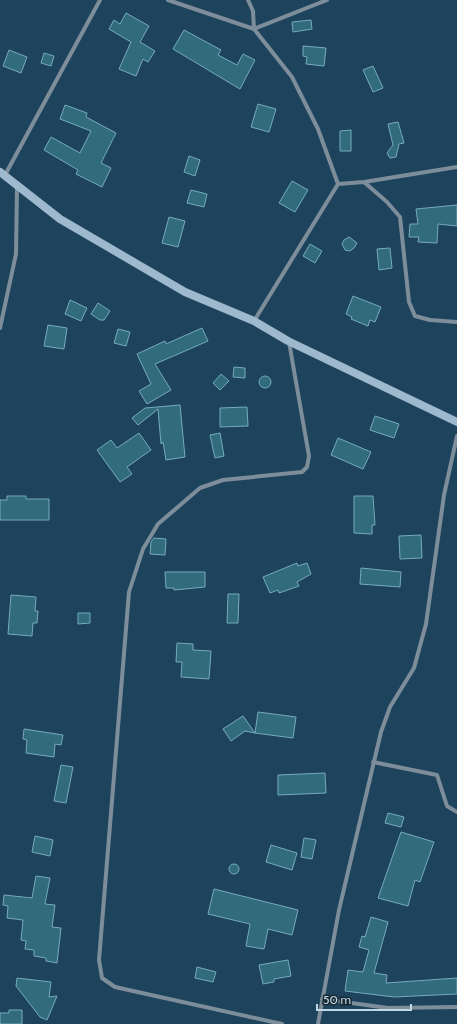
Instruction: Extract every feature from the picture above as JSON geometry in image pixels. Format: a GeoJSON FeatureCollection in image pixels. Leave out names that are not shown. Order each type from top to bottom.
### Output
{"type":"FeatureCollection","features":[{"type":"Feature","properties":{"kind":"street"},"geometry":{"type":"LineString","coordinates":[[100,0],[2,174],[60,219],[185,292],[254,321],[288,341],[457,422]]}},
{"type":"Feature","properties":{"kind":"street"},"geometry":{"type":"LineString","coordinates":[[168,0],[254,29],[292,77],[318,129],[338,184]]}},
{"type":"Feature","properties":{"kind":"street"},"geometry":{"type":"LineString","coordinates":[[248,0],[253,12],[254,29]]}},
{"type":"Feature","properties":{"kind":"street"},"geometry":{"type":"LineString","coordinates":[[254,29],[327,0]]}},
{"type":"Feature","properties":{"kind":"street"},"geometry":{"type":"LineString","coordinates":[[338,184],[364,182],[457,167]]}},
{"type":"Feature","properties":{"kind":"street"},"geometry":{"type":"LineString","coordinates":[[364,182],[387,202],[400,217],[409,302],[415,316],[430,320],[457,322]]}},
{"type":"Feature","properties":{"kind":"street"},"geometry":{"type":"LineString","coordinates":[[254,321],[338,184]]}},
{"type":"Feature","properties":{"kind":"street"},"geometry":{"type":"LineString","coordinates":[[0,328],[16,254],[17,186]]}},
{"type":"Feature","properties":{"kind":"street"},"geometry":{"type":"LineString","coordinates":[[282,1024],[115,987],[102,978],[99,960],[129,592],[143,549],[158,524],[200,488],[223,480],[302,472],[307,467],[309,456],[288,341]]}},
{"type":"Feature","properties":{"kind":"street"},"geometry":{"type":"LineString","coordinates":[[318,1024],[339,910],[380,732],[390,707],[414,668],[426,624],[444,495],[457,436]]}},
{"type":"Feature","properties":{"kind":"street"},"geometry":{"type":"LineString","coordinates":[[373,762],[437,775],[447,806],[457,812]]}},
{"type":"Feature","properties":{"kind":"street"},"geometry":{"type":"LineString","coordinates":[[322,999],[388,1008],[457,1007]]}},
{"type":"Feature","properties":{"kind":"building"},"geometry":{"type":"Polygon","coordinates":[[[126,13],[149,26],[140,42],[155,51],[148,62],[143,59],[136,76],[119,69],[131,42],[109,29],[114,20],[120,24],[126,13]]]}},
{"type":"Feature","properties":{"kind":"building"},"geometry":{"type":"Polygon","coordinates":[[[311,20],[312,29],[293,32],[292,22],[311,20]]]}},
{"type":"Feature","properties":{"kind":"building"},"geometry":{"type":"Polygon","coordinates":[[[184,30],[221,50],[218,55],[237,65],[243,54],[255,60],[240,89],[173,49],[184,30]]]}},
{"type":"Feature","properties":{"kind":"building"},"geometry":{"type":"Polygon","coordinates":[[[303,46],[326,48],[324,66],[306,64],[307,57],[303,56],[303,46]]]}},
{"type":"Feature","properties":{"kind":"building"},"geometry":{"type":"Polygon","coordinates":[[[9,50],[27,57],[21,73],[3,66],[9,50]]]}},
{"type":"Feature","properties":{"kind":"building"},"geometry":{"type":"Polygon","coordinates":[[[44,53],[54,56],[51,66],[41,63],[44,53]]]}},
{"type":"Feature","properties":{"kind":"building"},"geometry":{"type":"Polygon","coordinates":[[[373,66],[383,88],[373,92],[363,70],[373,66]]]}},
{"type":"Feature","properties":{"kind":"building"},"geometry":{"type":"Polygon","coordinates":[[[258,104],[276,109],[269,132],[251,127],[258,104]]]}},
{"type":"Feature","properties":{"kind":"building"},"geometry":{"type":"Polygon","coordinates":[[[65,105],[87,113],[86,117],[116,133],[101,163],[111,168],[102,187],[76,174],[78,170],[44,150],[51,137],[80,153],[91,131],[60,119],[65,105]]]}},
{"type":"Feature","properties":{"kind":"building"},"geometry":{"type":"Polygon","coordinates":[[[398,122],[404,143],[399,144],[396,157],[390,158],[387,153],[393,145],[388,124],[398,122]]]}},
{"type":"Feature","properties":{"kind":"building"},"geometry":{"type":"Polygon","coordinates":[[[351,130],[351,151],[340,151],[340,131],[351,130]]]}},
{"type":"Feature","properties":{"kind":"building"},"geometry":{"type":"Polygon","coordinates":[[[189,156],[200,160],[195,176],[184,172],[189,156]]]}},
{"type":"Feature","properties":{"kind":"building"},"geometry":{"type":"Polygon","coordinates":[[[292,181],[308,190],[295,212],[279,203],[292,181]]]}},
{"type":"Feature","properties":{"kind":"building"},"geometry":{"type":"Polygon","coordinates":[[[191,190],[207,194],[204,207],[187,203],[191,190]]]}},
{"type":"Feature","properties":{"kind":"building"},"geometry":{"type":"Polygon","coordinates":[[[457,205],[457,226],[438,224],[437,243],[418,242],[419,237],[409,237],[410,224],[418,224],[416,209],[457,205]]]}},
{"type":"Feature","properties":{"kind":"building"},"geometry":{"type":"Polygon","coordinates":[[[169,217],[185,221],[178,247],[162,243],[169,217]]]}},
{"type":"Feature","properties":{"kind":"building"},"geometry":{"type":"Polygon","coordinates":[[[349,237],[357,243],[350,251],[345,250],[342,244],[344,240],[349,237]]]}},
{"type":"Feature","properties":{"kind":"building"},"geometry":{"type":"Polygon","coordinates":[[[310,244],[322,251],[315,263],[303,256],[310,244]]]}},
{"type":"Feature","properties":{"kind":"building"},"geometry":{"type":"Polygon","coordinates":[[[390,248],[392,268],[379,270],[377,249],[390,248]]]}},
{"type":"Feature","properties":{"kind":"building"},"geometry":{"type":"Polygon","coordinates":[[[353,296],[381,307],[375,322],[370,320],[368,326],[351,319],[352,317],[346,314],[353,296]]]}},
{"type":"Feature","properties":{"kind":"building"},"geometry":{"type":"Polygon","coordinates":[[[70,300],[87,308],[81,321],[65,314],[70,300]]]}},
{"type":"Feature","properties":{"kind":"building"},"geometry":{"type":"Polygon","coordinates":[[[98,303],[110,311],[104,320],[100,320],[91,314],[98,303]]]}},
{"type":"Feature","properties":{"kind":"building"},"geometry":{"type":"Polygon","coordinates":[[[48,325],[67,328],[64,349],[44,346],[48,325]]]}},
{"type":"Feature","properties":{"kind":"building"},"geometry":{"type":"Polygon","coordinates":[[[202,328],[208,341],[155,364],[171,390],[147,404],[139,391],[151,384],[137,354],[165,341],[166,344],[202,328]]]}},
{"type":"Feature","properties":{"kind":"building"},"geometry":{"type":"Polygon","coordinates":[[[118,329],[130,332],[126,346],[114,343],[118,329]]]}},
{"type":"Feature","properties":{"kind":"building"},"geometry":{"type":"Polygon","coordinates":[[[234,367],[245,368],[245,378],[233,377],[234,367]]]}},
{"type":"Feature","properties":{"kind":"building"},"geometry":{"type":"Polygon","coordinates":[[[221,374],[229,381],[220,390],[213,383],[221,374]]]}},
{"type":"Feature","properties":{"kind":"building"},"geometry":{"type":"Polygon","coordinates":[[[263,376],[267,376],[271,382],[267,388],[263,388],[259,384],[259,380],[263,376]]]}},
{"type":"Feature","properties":{"kind":"building"},"geometry":{"type":"Polygon","coordinates":[[[180,405],[185,457],[166,460],[163,442],[161,444],[158,409],[138,425],[132,418],[145,408],[180,405]]]}},
{"type":"Feature","properties":{"kind":"building"},"geometry":{"type":"Polygon","coordinates":[[[247,407],[248,426],[220,427],[220,408],[247,407]]]}},
{"type":"Feature","properties":{"kind":"building"},"geometry":{"type":"Polygon","coordinates":[[[375,416],[399,424],[394,438],[370,430],[375,416]]]}},
{"type":"Feature","properties":{"kind":"building"},"geometry":{"type":"Polygon","coordinates":[[[139,433],[151,450],[127,467],[132,474],[120,482],[97,450],[111,440],[117,448],[139,433]]]}},
{"type":"Feature","properties":{"kind":"building"},"geometry":{"type":"Polygon","coordinates":[[[220,433],[224,456],[215,458],[210,435],[220,433]]]}},
{"type":"Feature","properties":{"kind":"building"},"geometry":{"type":"Polygon","coordinates":[[[338,438],[371,452],[363,469],[331,455],[338,438]]]}},
{"type":"Feature","properties":{"kind":"building"},"geometry":{"type":"Polygon","coordinates":[[[7,496],[26,496],[26,499],[49,499],[49,520],[0,520],[0,500],[7,500],[7,496]]]}},
{"type":"Feature","properties":{"kind":"building"},"geometry":{"type":"Polygon","coordinates":[[[354,496],[373,496],[375,525],[372,525],[372,534],[354,533],[354,496]]]}},
{"type":"Feature","properties":{"kind":"building"},"geometry":{"type":"Polygon","coordinates":[[[421,535],[422,558],[400,559],[399,536],[421,535]]]}},
{"type":"Feature","properties":{"kind":"building"},"geometry":{"type":"Polygon","coordinates":[[[154,538],[166,539],[165,555],[150,554],[151,542],[154,538]]]}},
{"type":"Feature","properties":{"kind":"building"},"geometry":{"type":"Polygon","coordinates":[[[297,563],[298,566],[307,563],[311,574],[297,582],[299,586],[279,593],[278,590],[270,593],[263,577],[297,563]]]}},
{"type":"Feature","properties":{"kind":"building"},"geometry":{"type":"Polygon","coordinates":[[[361,568],[401,572],[400,587],[360,584],[361,568]]]}},
{"type":"Feature","properties":{"kind":"building"},"geometry":{"type":"Polygon","coordinates":[[[165,572],[205,572],[205,587],[174,590],[174,588],[166,588],[165,572]]]}},
{"type":"Feature","properties":{"kind":"building"},"geometry":{"type":"Polygon","coordinates":[[[228,594],[239,594],[238,623],[227,623],[228,594]]]}},
{"type":"Feature","properties":{"kind":"building"},"geometry":{"type":"Polygon","coordinates":[[[11,595],[36,597],[35,611],[38,611],[37,623],[33,623],[32,636],[8,634],[11,595]]]}},
{"type":"Feature","properties":{"kind":"building"},"geometry":{"type":"Polygon","coordinates":[[[78,613],[90,613],[90,623],[78,624],[78,613]]]}},
{"type":"Feature","properties":{"kind":"building"},"geometry":{"type":"Polygon","coordinates":[[[177,643],[193,644],[193,650],[211,651],[209,679],[181,677],[182,662],[176,662],[177,643]]]}},
{"type":"Feature","properties":{"kind":"building"},"geometry":{"type":"Polygon","coordinates":[[[258,712],[296,717],[293,738],[255,733],[258,712]]]}},
{"type":"Feature","properties":{"kind":"building"},"geometry":{"type":"Polygon","coordinates":[[[243,716],[255,733],[245,731],[231,741],[223,729],[243,716]]]}},
{"type":"Feature","properties":{"kind":"building"},"geometry":{"type":"Polygon","coordinates":[[[24,729],[63,735],[61,745],[55,744],[54,757],[26,753],[27,740],[23,739],[24,729]]]}},
{"type":"Feature","properties":{"kind":"building"},"geometry":{"type":"Polygon","coordinates":[[[61,765],[73,767],[66,803],[54,801],[61,765]]]}},
{"type":"Feature","properties":{"kind":"building"},"geometry":{"type":"Polygon","coordinates":[[[325,773],[326,793],[278,795],[278,775],[325,773]]]}},
{"type":"Feature","properties":{"kind":"building"},"geometry":{"type":"Polygon","coordinates":[[[388,813],[404,817],[401,827],[385,823],[388,813]]]}},
{"type":"Feature","properties":{"kind":"building"},"geometry":{"type":"Polygon","coordinates":[[[401,832],[434,842],[420,882],[415,880],[408,906],[378,898],[401,832]]]}},
{"type":"Feature","properties":{"kind":"building"},"geometry":{"type":"Polygon","coordinates":[[[35,836],[53,840],[50,856],[32,852],[35,836]]]}},
{"type":"Feature","properties":{"kind":"building"},"geometry":{"type":"Polygon","coordinates":[[[304,838],[316,840],[312,859],[301,857],[304,838]]]}},
{"type":"Feature","properties":{"kind":"building"},"geometry":{"type":"Polygon","coordinates":[[[271,845],[297,853],[292,870],[266,862],[271,845]]]}},
{"type":"Feature","properties":{"kind":"building"},"geometry":{"type":"Polygon","coordinates":[[[232,864],[236,864],[238,865],[238,873],[232,874],[229,871],[229,867],[232,864]]]}},
{"type":"Feature","properties":{"kind":"building"},"geometry":{"type":"Polygon","coordinates":[[[36,876],[50,878],[45,904],[55,905],[52,927],[61,928],[57,963],[46,961],[46,958],[34,956],[34,950],[25,949],[26,941],[21,940],[23,920],[7,918],[8,906],[3,905],[4,895],[32,898],[36,876]]]}},
{"type":"Feature","properties":{"kind":"building"},"geometry":{"type":"Polygon","coordinates":[[[214,889],[298,910],[292,935],[268,929],[264,949],[246,946],[250,924],[208,914],[214,889]]]}},
{"type":"Feature","properties":{"kind":"building"},"geometry":{"type":"Polygon","coordinates":[[[371,917],[388,922],[374,973],[387,975],[386,983],[457,978],[457,994],[394,997],[345,991],[348,970],[363,972],[369,950],[359,947],[362,936],[365,937],[371,917]]]}},
{"type":"Feature","properties":{"kind":"building"},"geometry":{"type":"Polygon","coordinates":[[[288,960],[291,976],[274,979],[274,982],[263,984],[259,965],[288,960]]]}},
{"type":"Feature","properties":{"kind":"building"},"geometry":{"type":"Polygon","coordinates":[[[197,967],[216,972],[213,982],[195,978],[197,967]]]}},
{"type":"Feature","properties":{"kind":"building"},"geometry":{"type":"Polygon","coordinates":[[[17,978],[51,982],[49,997],[57,996],[47,1020],[40,1017],[16,986],[17,978]]]}},
{"type":"Feature","properties":{"kind":"building"},"geometry":{"type":"Polygon","coordinates":[[[9,1010],[22,1010],[22,1024],[0,1024],[0,1013],[9,1013],[9,1010]]]}}]}
